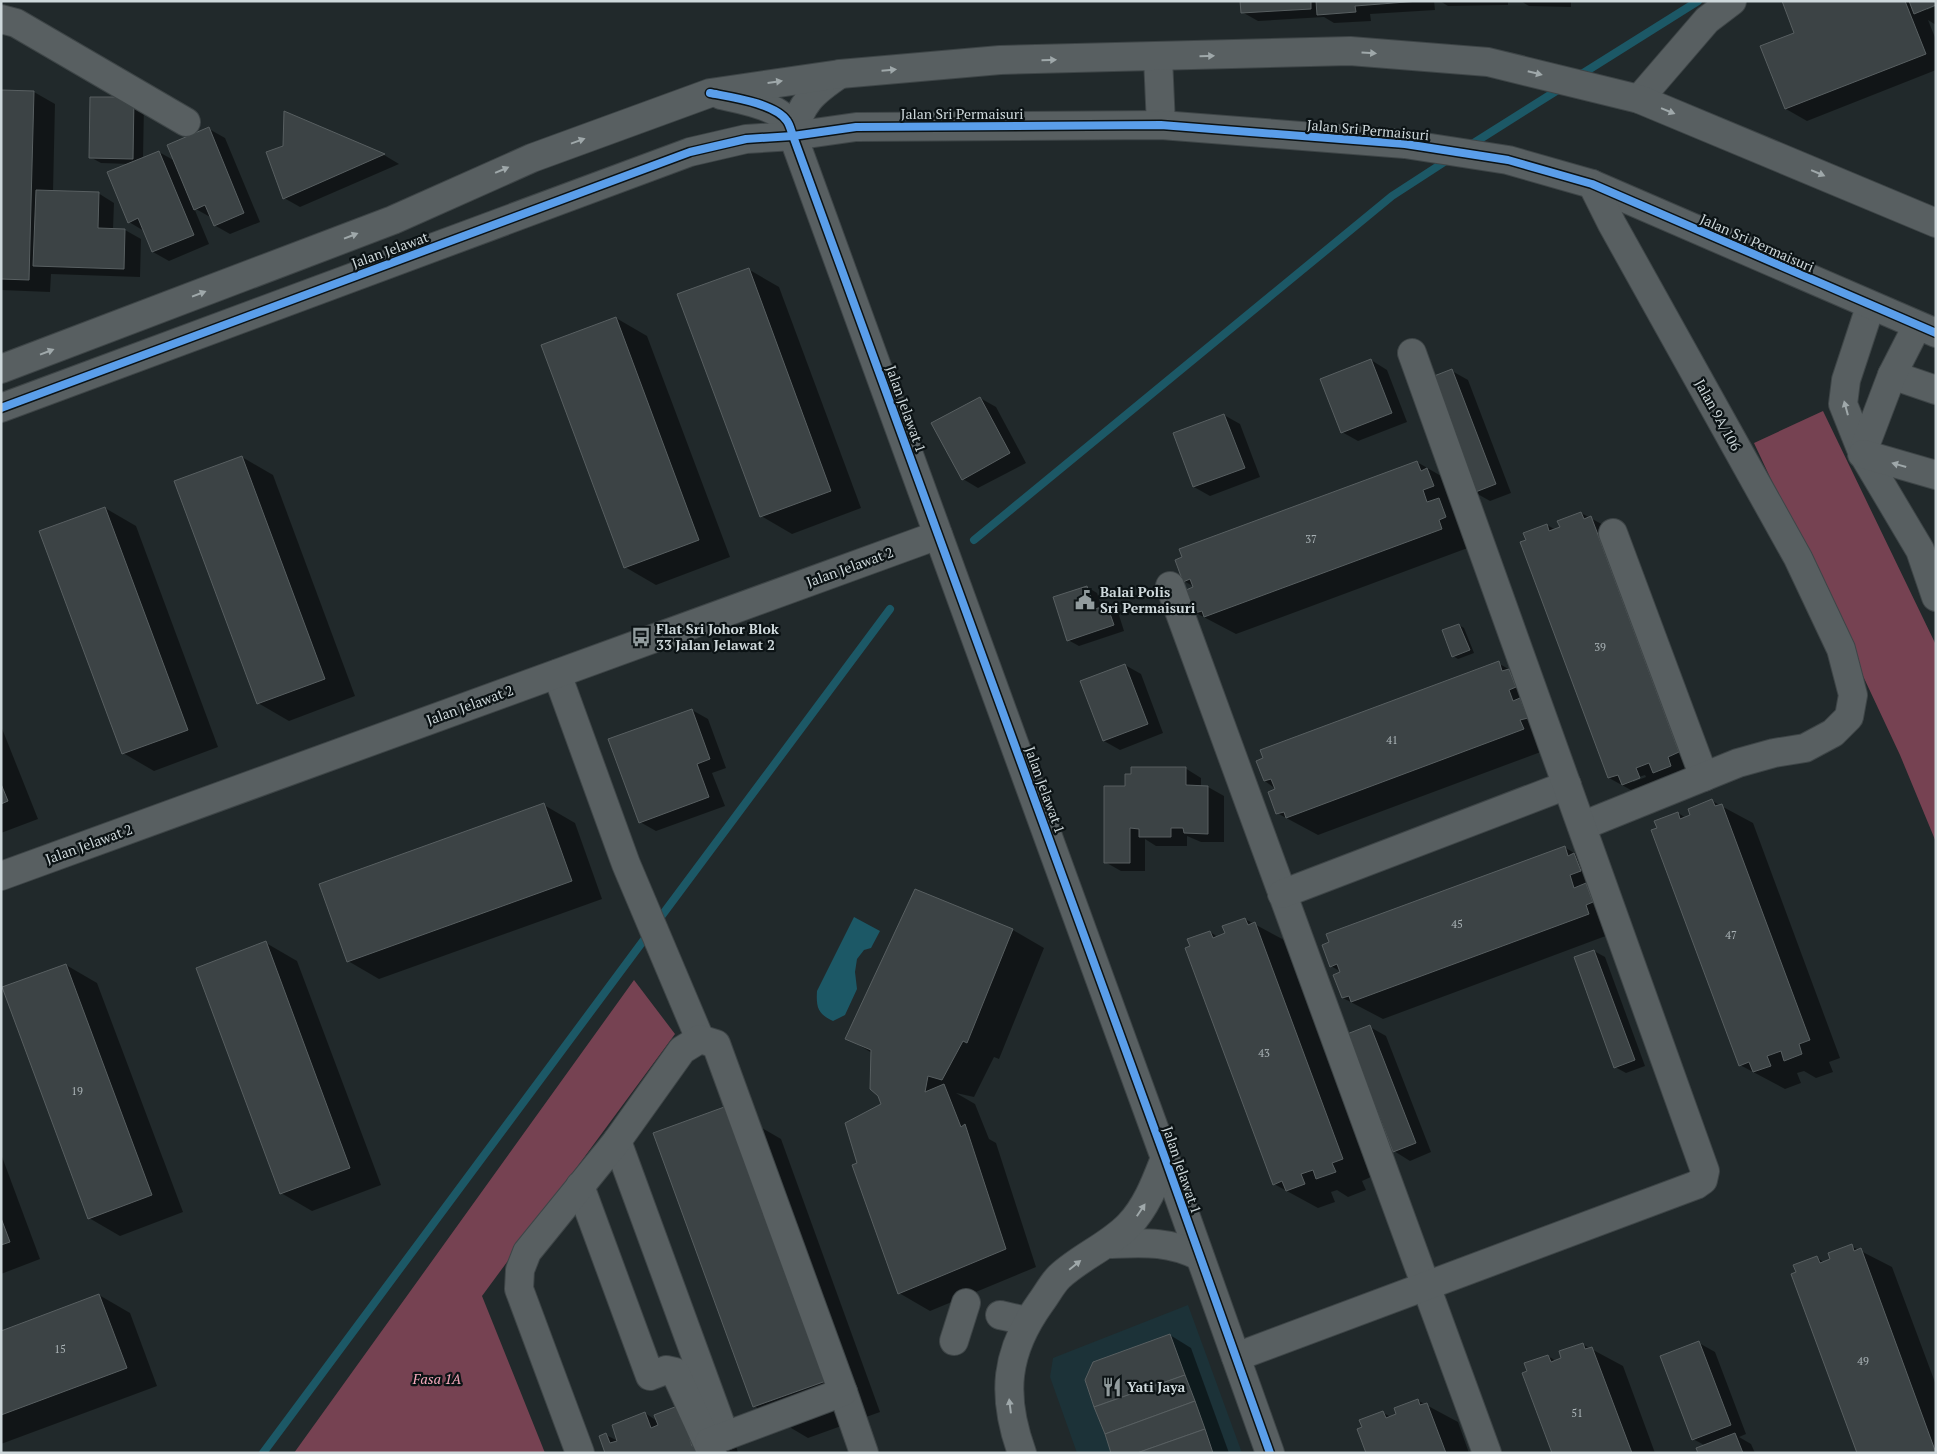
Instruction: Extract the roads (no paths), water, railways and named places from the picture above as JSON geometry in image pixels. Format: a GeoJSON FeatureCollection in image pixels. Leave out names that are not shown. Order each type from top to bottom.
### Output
{"type":"FeatureCollection","features":[{"type":"Feature","properties":{"kind":"street"},"geometry":{"type":"LineString","coordinates":[[1639,99],[1707,20],[1732,1]]}},
{"type":"Feature","properties":{"kind":"street"},"geometry":{"type":"LineString","coordinates":[[1,19],[16,23],[186,122]]}},
{"type":"Feature","properties":{"kind":"street"},"geometry":{"type":"LineString","coordinates":[[710,93],[840,74],[1000,60],[1158,58],[1350,51],[1488,62],[1639,99],[1936,223]]}},
{"type":"Feature","properties":{"kind":"street"},"geometry":{"type":"LineString","coordinates":[[1158,58],[1161,126]]}},
{"type":"Feature","properties":{"kind":"street"},"geometry":{"type":"LineString","coordinates":[[793,136],[797,116],[806,102],[817,90],[840,74]]}},
{"type":"Feature","properties":{"kind":"street","name":"Jalan Jelawat 1"},"geometry":{"type":"LineString","coordinates":[[710,93],[753,102],[772,110],[787,120],[1165,1158],[1270,1453]]}},
{"type":"Feature","properties":{"kind":"street","name":"Jalan Jelawat"},"geometry":{"type":"LineString","coordinates":[[1,369],[393,220],[532,158],[710,93]]}},
{"type":"Feature","properties":{"kind":"street","name":"Jalan Sri Permaisuri"},"geometry":{"type":"LineString","coordinates":[[793,136],[856,127],[1161,126],[1405,144],[1508,160],[1592,184],[1926,330]]}},
{"type":"Feature","properties":{"kind":"street","name":"Jalan Jelawat"},"geometry":{"type":"LineString","coordinates":[[1,408],[690,152],[746,139],[793,136]]}},
{"type":"Feature","properties":{"kind":"street","name":"Jalan 9A/106"},"geometry":{"type":"LineString","coordinates":[[1582,826],[1738,763],[1774,753],[1806,748],[1833,733],[1849,717],[1853,695],[1841,649],[1798,558],[1612,224],[1592,184]]}},
{"type":"Feature","properties":{"kind":"street"},"geometry":{"type":"LineString","coordinates":[[1870,306],[1846,380],[1843,404],[1863,454],[1928,546],[1936,597]]}},
{"type":"Feature","properties":{"kind":"street"},"geometry":{"type":"LineString","coordinates":[[1863,454],[1892,374],[1926,330]]}},
{"type":"Feature","properties":{"kind":"street"},"geometry":{"type":"LineString","coordinates":[[1236,1357],[1696,1185],[1703,1180],[1705,1171],[1412,353]]}},
{"type":"Feature","properties":{"kind":"street"},"geometry":{"type":"LineString","coordinates":[[1892,374],[1936,390]]}},
{"type":"Feature","properties":{"kind":"street"},"geometry":{"type":"LineString","coordinates":[[1863,454],[1936,476]]}},
{"type":"Feature","properties":{"kind":"street"},"geometry":{"type":"LineString","coordinates":[[1614,533],[1704,777]]}},
{"type":"Feature","properties":{"kind":"street","name":"Jalan Jelawat 2"},"geometry":{"type":"LineString","coordinates":[[1,876],[938,535]]}},
{"type":"Feature","properties":{"kind":"street"},"geometry":{"type":"LineString","coordinates":[[1170,586],[1487,1453]]}},
{"type":"Feature","properties":{"kind":"street"},"geometry":{"type":"LineString","coordinates":[[557,674],[626,864],[700,1039]]}},
{"type":"Feature","properties":{"kind":"street"},"geometry":{"type":"LineString","coordinates":[[1282,894],[1567,785]]}},
{"type":"Feature","properties":{"kind":"street"},"geometry":{"type":"LineString","coordinates":[[580,1453],[520,1289],[520,1270],[527,1252],[616,1142],[682,1050],[700,1039],[716,1044],[864,1453]]}},
{"type":"Feature","properties":{"kind":"street"},"geometry":{"type":"LineString","coordinates":[[616,1142],[715,1444]]}},
{"type":"Feature","properties":{"kind":"street","name":"Jalan Jelawat 1"},"geometry":{"type":"LineString","coordinates":[[1015,1446],[1008,1403],[1009,1380],[1003,1353],[1059,1278],[1082,1259],[1107,1244],[1140,1213],[1149,1198],[1165,1158]]}},
{"type":"Feature","properties":{"kind":"street"},"geometry":{"type":"LineString","coordinates":[[580,1186],[650,1376],[666,1370],[675,1372],[715,1444]]}},
{"type":"Feature","properties":{"kind":"street","name":"Jalan Jelawat 1"},"geometry":{"type":"LineString","coordinates":[[1107,1244],[1146,1242],[1173,1245],[1199,1256]]}},
{"type":"Feature","properties":{"kind":"street"},"geometry":{"type":"LineString","coordinates":[[954,1342],[966,1303]]}},
{"type":"Feature","properties":{"kind":"street"},"geometry":{"type":"LineString","coordinates":[[1000,1315],[1027,1321]]}},
{"type":"Feature","properties":{"kind":"street"},"geometry":{"type":"LineString","coordinates":[[715,1444],[843,1392]]}},
{"type":"Feature","properties":{"kind":"water"},"geometry":{"type":"Polygon","coordinates":[[[854,917],[880,931],[871,948],[864,950],[857,959],[855,972],[857,989],[845,1015],[833,1021],[824,1016],[819,1010],[817,991],[854,917]]]}},
{"type":"Feature","properties":{"kind":"waterway"},"geometry":{"type":"LineString","coordinates":[[1577,77],[1698,1]]}},
{"type":"Feature","properties":{"kind":"waterway"},"geometry":{"type":"LineString","coordinates":[[1469,146],[1561,88]]}},
{"type":"Feature","properties":{"kind":"waterway"},"geometry":{"type":"LineString","coordinates":[[974,540],[1392,196],[1449,159]]}},
{"type":"Feature","properties":{"kind":"waterway"},"geometry":{"type":"LineString","coordinates":[[657,922],[890,609]]}},
{"type":"Feature","properties":{"kind":"waterway"},"geometry":{"type":"LineString","coordinates":[[263,1453],[649,933]]}},
{"type":"Feature","properties":{"kind":"place","name":"Balai Polis Sri Permaisuri"},"geometry":{"type":"Point","coordinates":[1085,600]}},
{"type":"Feature","properties":{"kind":"place","name":"Flat Sri Johor Blok 33 Jalan Jelawat 2"},"geometry":{"type":"Point","coordinates":[641,637]}},
{"type":"Feature","properties":{"kind":"place","name":"Yati Jaya"},"geometry":{"type":"Point","coordinates":[1112,1387]}},
{"type":"Feature","properties":{"kind":"park label","name":"Fasa 1A"},"geometry":{"type":"Point","coordinates":[437,1379]}}]}
